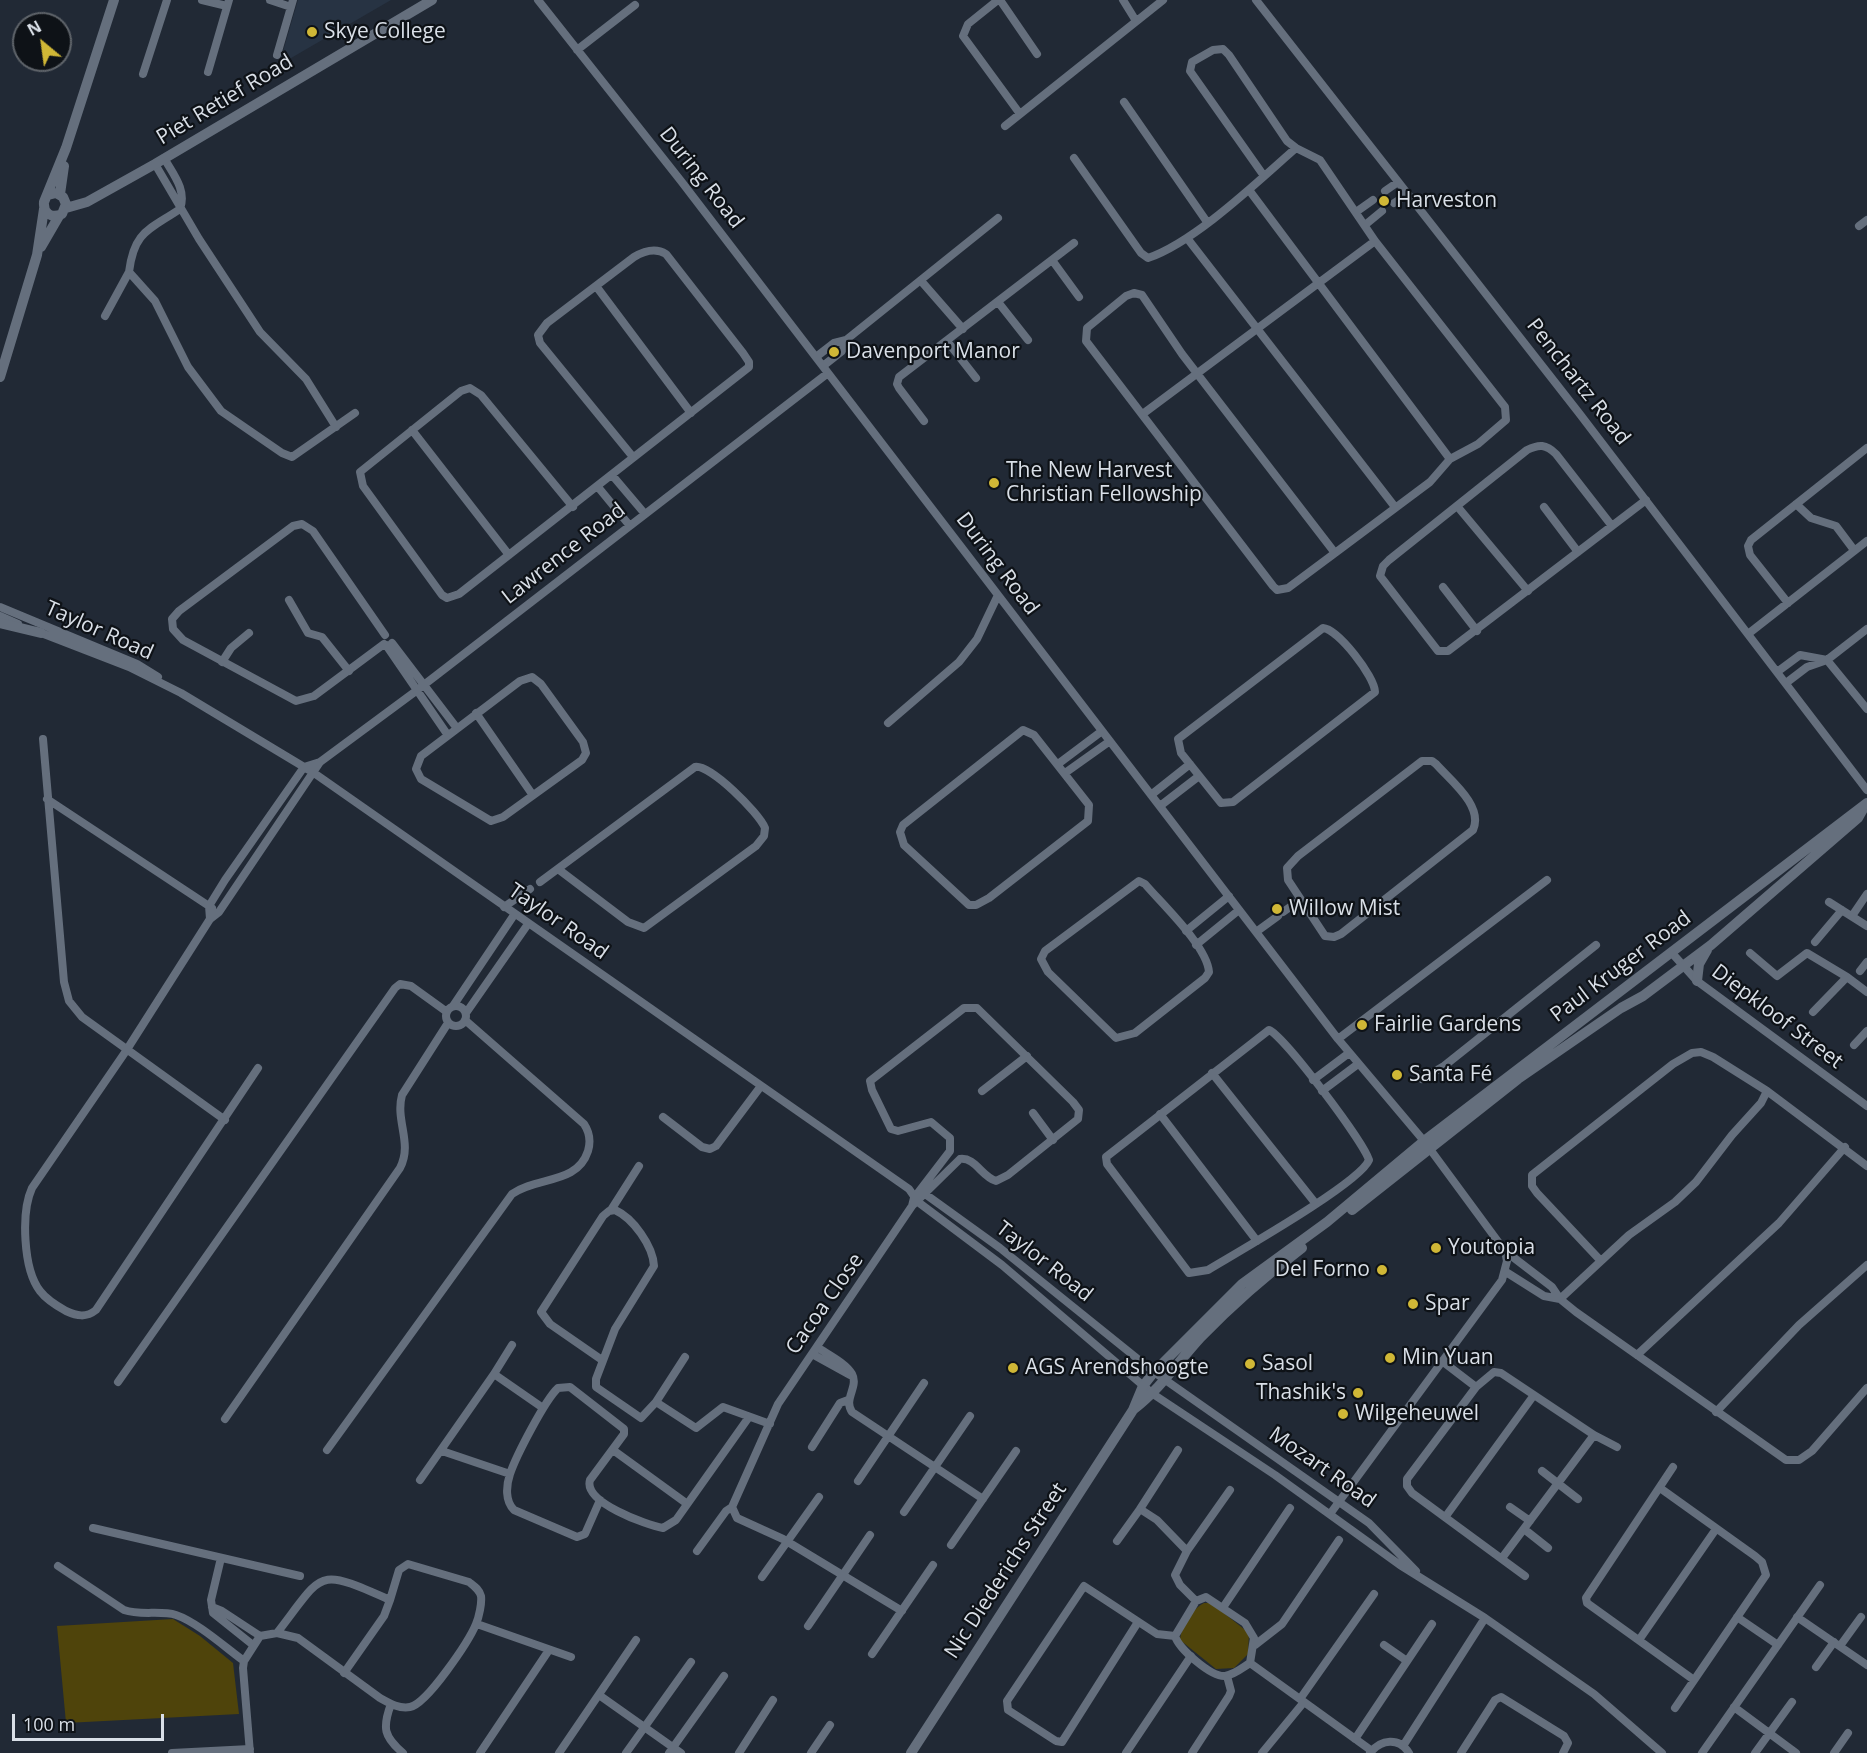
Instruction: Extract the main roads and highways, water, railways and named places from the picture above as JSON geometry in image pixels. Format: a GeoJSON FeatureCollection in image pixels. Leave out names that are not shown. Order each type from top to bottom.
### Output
{"type":"FeatureCollection","features":[{"type":"Feature","properties":{"kind":"place","name":"Skye College"},"geometry":{"type":"Point","coordinates":[312,32]}},
{"type":"Feature","properties":{"kind":"place","name":"Harveston"},"geometry":{"type":"Point","coordinates":[1384,201]}},
{"type":"Feature","properties":{"kind":"place","name":"Davenport Manor"},"geometry":{"type":"Point","coordinates":[834,352]}},
{"type":"Feature","properties":{"kind":"place","name":"The New Harvest Christian Fellowship"},"geometry":{"type":"Point","coordinates":[994,483]}},
{"type":"Feature","properties":{"kind":"place","name":"Willow Mist"},"geometry":{"type":"Point","coordinates":[1277,909]}},
{"type":"Feature","properties":{"kind":"place","name":"Fairlie Gardens"},"geometry":{"type":"Point","coordinates":[1362,1025]}},
{"type":"Feature","properties":{"kind":"place","name":"Santa Fé"},"geometry":{"type":"Point","coordinates":[1397,1075]}},
{"type":"Feature","properties":{"kind":"place","name":"Youtopia"},"geometry":{"type":"Point","coordinates":[1436,1248]}},
{"type":"Feature","properties":{"kind":"place","name":"Del Forno"},"geometry":{"type":"Point","coordinates":[1382,1270]}},
{"type":"Feature","properties":{"kind":"place","name":"Spar"},"geometry":{"type":"Point","coordinates":[1413,1304]}},
{"type":"Feature","properties":{"kind":"place","name":"Min Yuan"},"geometry":{"type":"Point","coordinates":[1390,1358]}},
{"type":"Feature","properties":{"kind":"place","name":"Sasol"},"geometry":{"type":"Point","coordinates":[1250,1364]}},
{"type":"Feature","properties":{"kind":"place","name":"AGS Arendshoogte"},"geometry":{"type":"Point","coordinates":[1013,1368]}},
{"type":"Feature","properties":{"kind":"place","name":"Thashik's"},"geometry":{"type":"Point","coordinates":[1358,1393]}},
{"type":"Feature","properties":{"kind":"place","name":"Wilgeheuwel"},"geometry":{"type":"Point","coordinates":[1343,1414]}}]}
